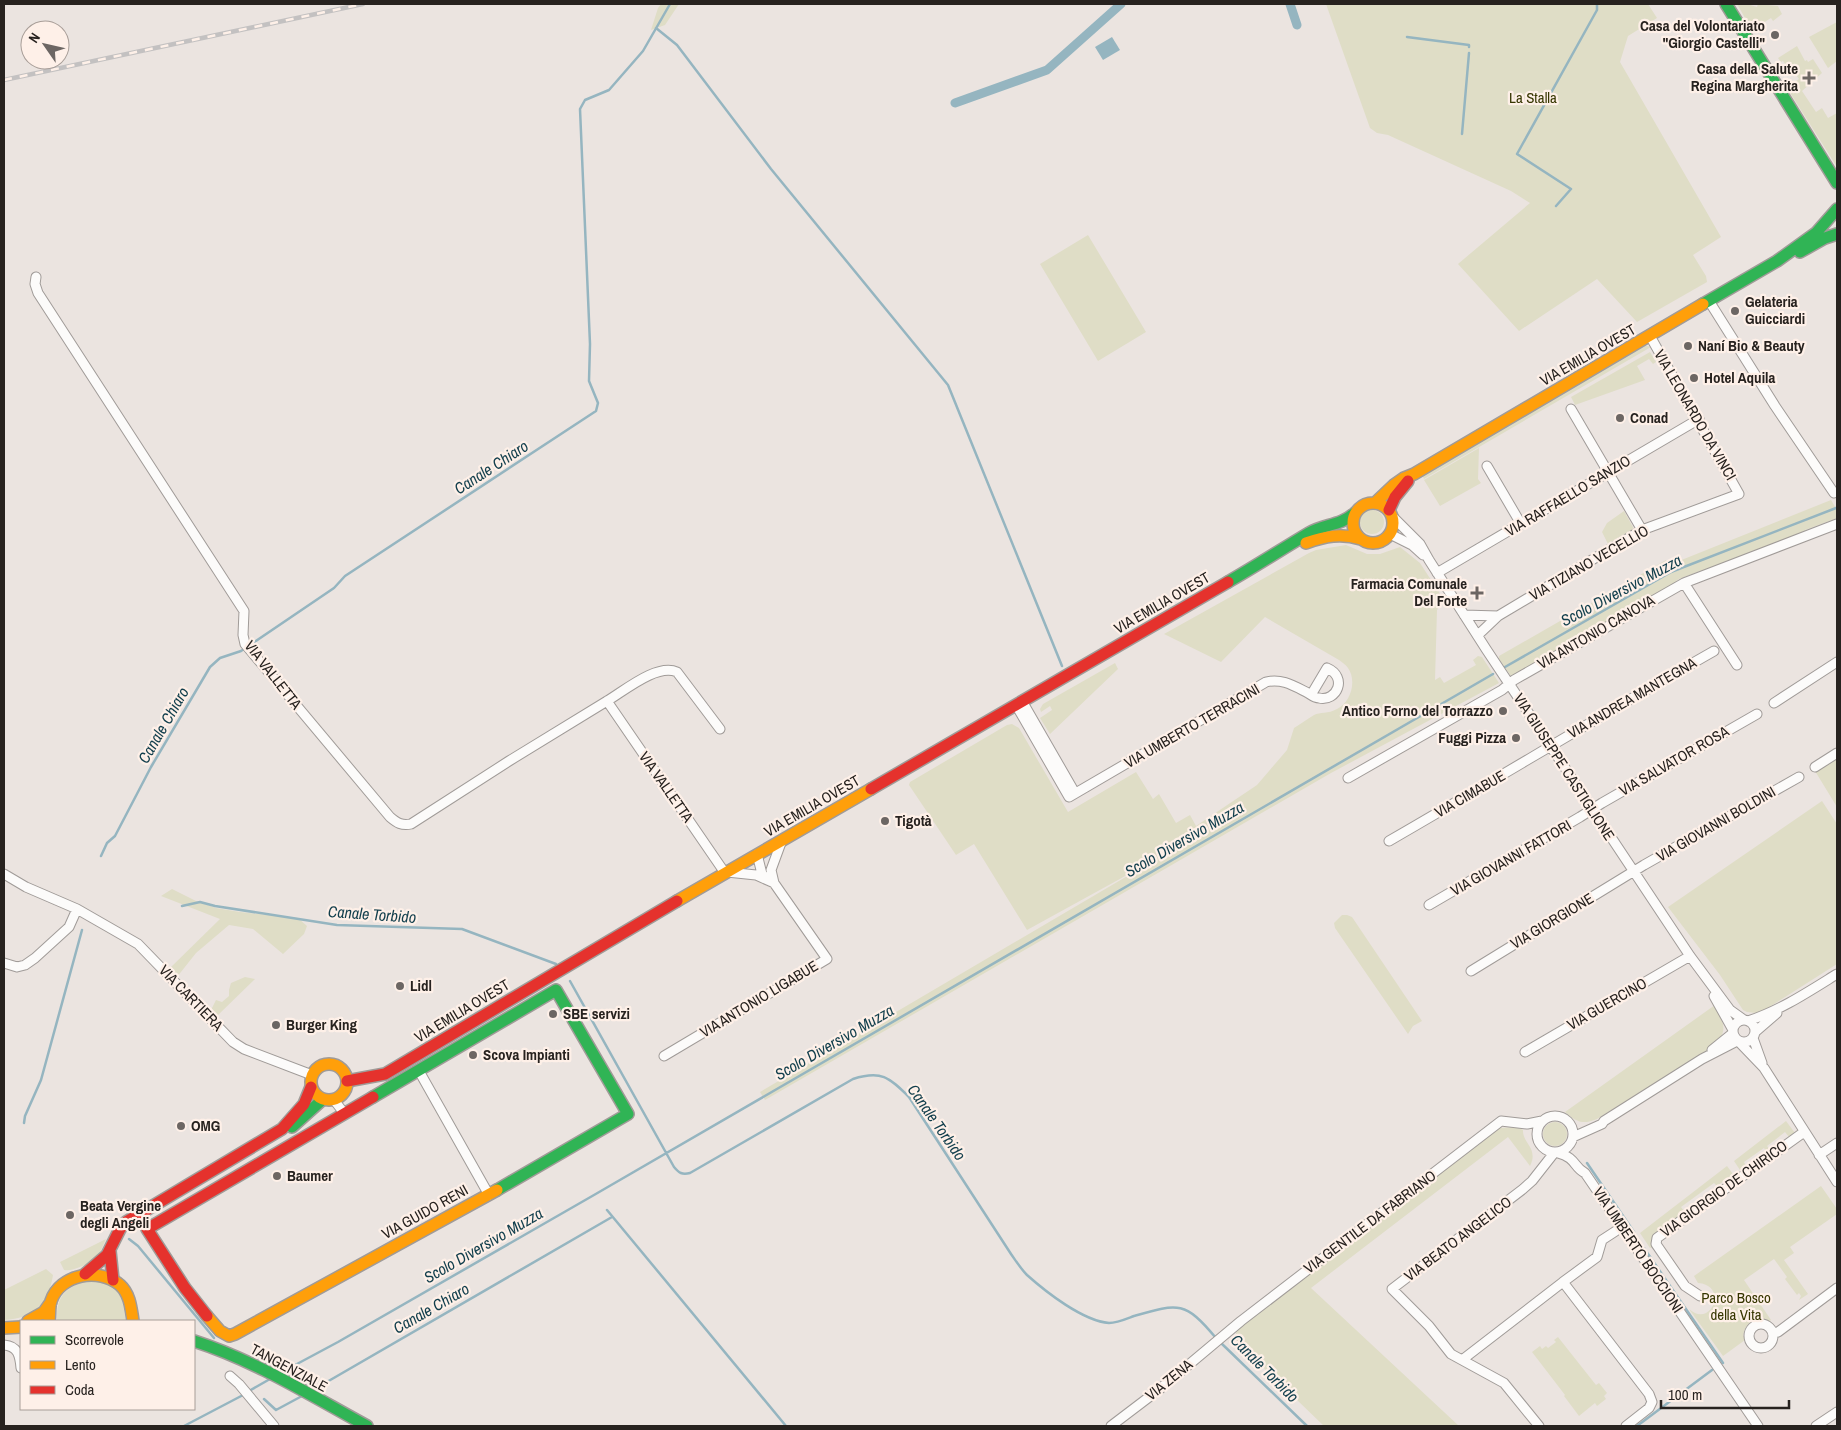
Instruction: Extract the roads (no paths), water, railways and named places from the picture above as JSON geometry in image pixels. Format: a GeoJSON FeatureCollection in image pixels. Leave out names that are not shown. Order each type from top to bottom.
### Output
{"type":"FeatureCollection","features":[{"type":"Feature","properties":{"kind":"main road"},"geometry":{"type":"LineString","coordinates":[[1726,4],[1835,180],[1837,192]]}},
{"type":"Feature","properties":{"kind":"main road","name":"VIA EMILIA OVEST"},"geometry":{"type":"LineString","coordinates":[[1777,261],[1790,258],[1837,233],[1832,228],[1835,210]]}},
{"type":"Feature","properties":{"kind":"main road","name":"VIA EMILIA OVEST"},"geometry":{"type":"LineString","coordinates":[[1375,503],[1404,478],[1414,474],[1777,261],[1816,233],[1835,210]]}},
{"type":"Feature","properties":{"kind":"main road","name":"VIA EMILIA OVEST"},"geometry":{"type":"LineString","coordinates":[[1391,513],[1399,491],[1414,474]]}},
{"type":"Feature","properties":{"kind":"main road"},"geometry":{"type":"LineString","coordinates":[[1365,504],[1382,504],[1391,513],[1393,528],[1390,534],[1380,542],[1373,543],[1361,539],[1356,534],[1353,526],[1355,514],[1365,504]]}},
{"type":"Feature","properties":{"kind":"main road","name":"VIA EMILIA OVEST"},"geometry":{"type":"LineString","coordinates":[[347,1081],[385,1074],[726,872],[1289,547],[1311,532],[1338,524],[1355,514]]}},
{"type":"Feature","properties":{"kind":"main road","name":"VIA EMILIA OVEST"},"geometry":{"type":"LineString","coordinates":[[1289,547],[1333,535],[1344,534],[1361,539]]}},
{"type":"Feature","properties":{"kind":"main road","name":"VIA EMILIA OVEST"},"geometry":{"type":"LineString","coordinates":[[236,1334],[229,1336],[221,1333],[187,1292],[147,1229],[556,990],[628,1114]]}},
{"type":"Feature","properties":{"kind":"main road"},"geometry":{"type":"LineString","coordinates":[[85,1274],[96,1266],[110,1251],[119,1230],[131,1218],[282,1129],[304,1104],[311,1087],[312,1075],[320,1066],[332,1064],[342,1070],[347,1081],[344,1093],[334,1100],[322,1100],[317,1097],[311,1087]]}},
{"type":"Feature","properties":{"kind":"main road"},"geometry":{"type":"LineString","coordinates":[[282,1129],[291,1128],[322,1100]]}},
{"type":"Feature","properties":{"kind":"main road","name":"VIA GUIDO RENI"},"geometry":{"type":"LineString","coordinates":[[236,1334],[489,1194],[628,1114]]}},
{"type":"Feature","properties":{"kind":"main road"},"geometry":{"type":"LineString","coordinates":[[110,1251],[114,1280]]}},
{"type":"Feature","properties":{"kind":"main road"},"geometry":{"type":"LineString","coordinates":[[30,1320],[44,1312],[59,1288],[65,1283],[85,1274],[100,1274],[114,1280],[127,1293],[133,1316]]}},
{"type":"Feature","properties":{"kind":"main road"},"geometry":{"type":"LineString","coordinates":[[49,1320],[51,1302]]}},
{"type":"Feature","properties":{"kind":"main road","name":"TANGENZIALE"},"geometry":{"type":"LineString","coordinates":[[195,1341],[225,1352],[263,1370],[367,1426]]}},
{"type":"Feature","properties":{"kind":"street","name":"VIA VALLETTA"},"geometry":{"type":"LineString","coordinates":[[36,277],[35,284],[38,293],[244,611],[243,635],[247,646],[390,817],[405,826],[419,820],[509,760],[656,672],[673,670],[678,672],[720,729]]}},
{"type":"Feature","properties":{"kind":"street"},"geometry":{"type":"LineString","coordinates":[[1708,301],[1834,494]]}},
{"type":"Feature","properties":{"kind":"street","name":"VIA LEONARDO DA VINCI"},"geometry":{"type":"LineString","coordinates":[[1650,336],[1739,494]]}},
{"type":"Feature","properties":{"kind":"street"},"geometry":{"type":"LineString","coordinates":[[1571,409],[1642,530]]}},
{"type":"Feature","properties":{"kind":"street","name":"VIA RAFFAELLO SANZIO"},"geometry":{"type":"LineString","coordinates":[[1438,572],[1698,420]]}},
{"type":"Feature","properties":{"kind":"street"},"geometry":{"type":"LineString","coordinates":[[1487,466],[1521,524]]}},
{"type":"Feature","properties":{"kind":"street","name":"VIA TIZIANO VECELLIO"},"geometry":{"type":"LineString","coordinates":[[1478,635],[1498,616],[1642,530],[1739,494]]}},
{"type":"Feature","properties":{"kind":"street","name":"VIA GIUSEPPE CASTIGLIONE"},"geometry":{"type":"LineString","coordinates":[[1391,513],[1414,536],[1550,746],[1690,956],[1730,1010],[1746,1021]]}},
{"type":"Feature","properties":{"kind":"street","name":"VIA ANTONIO CANOVA"},"geometry":{"type":"LineString","coordinates":[[1348,778],[1502,690],[1509,683],[1684,582],[1837,524]]}},
{"type":"Feature","properties":{"kind":"street","name":"VIA GIUSEPPE CASTIGLIONE"},"geometry":{"type":"LineString","coordinates":[[1390,534],[1412,544],[1429,560]]}},
{"type":"Feature","properties":{"kind":"street"},"geometry":{"type":"LineString","coordinates":[[1684,582],[1737,665]]}},
{"type":"Feature","properties":{"kind":"street"},"geometry":{"type":"LineString","coordinates":[[1464,614],[1498,616]]}},
{"type":"Feature","properties":{"kind":"street"},"geometry":{"type":"LineString","coordinates":[[1471,625],[1486,616]]}},
{"type":"Feature","properties":{"kind":"street","name":"VIA ANDREA MANTEGNA"},"geometry":{"type":"LineString","coordinates":[[1550,746],[1598,716],[1714,651]]}},
{"type":"Feature","properties":{"kind":"street"},"geometry":{"type":"LineString","coordinates":[[1774,703],[1837,662]]}},
{"type":"Feature","properties":{"kind":"street","name":"VIA UMBERTO TERRACINI"},"geometry":{"type":"LineString","coordinates":[[1019,703],[1072,795],[1266,682],[1282,681],[1311,695]]}},
{"type":"Feature","properties":{"kind":"street","name":"VIA VALLETTA"},"geometry":{"type":"LineString","coordinates":[[607,702],[726,872]]}},
{"type":"Feature","properties":{"kind":"street","name":"VIA SALVATOR ROSA"},"geometry":{"type":"LineString","coordinates":[[1592,809],[1757,714]]}},
{"type":"Feature","properties":{"kind":"street","name":"VIA CIMABUE"},"geometry":{"type":"LineString","coordinates":[[1389,841],[1550,746]]}},
{"type":"Feature","properties":{"kind":"street"},"geometry":{"type":"LineString","coordinates":[[1815,768],[1837,753]]}},
{"type":"Feature","properties":{"kind":"street","name":"VIA GIOVANNI BOLDINI"},"geometry":{"type":"LineString","coordinates":[[1633,872],[1799,777]]}},
{"type":"Feature","properties":{"kind":"street","name":"VIA GIOVANNI FATTORI"},"geometry":{"type":"LineString","coordinates":[[1429,905],[1592,809]]}},
{"type":"Feature","properties":{"kind":"street"},"geometry":{"type":"LineString","coordinates":[[726,872],[770,877],[782,840]]}},
{"type":"Feature","properties":{"kind":"street","name":"VIA ANTONIO LIGABUE"},"geometry":{"type":"LineString","coordinates":[[664,1056],[827,959],[770,877],[764,860],[757,854]]}},
{"type":"Feature","properties":{"kind":"street","name":"VIA GIORGIONE"},"geometry":{"type":"LineString","coordinates":[[1471,971],[1633,872]]}},
{"type":"Feature","properties":{"kind":"street","name":"VIA CARTIERA"},"geometry":{"type":"LineString","coordinates":[[4,874],[26,887],[77,909],[138,944],[236,1044],[312,1075]]}},
{"type":"Feature","properties":{"kind":"street"},"geometry":{"type":"LineString","coordinates":[[4,963],[17,967],[25,965],[60,936],[68,927],[77,909]]}},
{"type":"Feature","properties":{"kind":"street","name":"VIA GUERCINO"},"geometry":{"type":"LineString","coordinates":[[1525,1052],[1690,956]]}},
{"type":"Feature","properties":{"kind":"street","name":"VIA GIUSEPPE CASTIGLIONE"},"geometry":{"type":"LineString","coordinates":[[1702,973],[1735,1036],[1764,1068],[1837,1182]]}},
{"type":"Feature","properties":{"kind":"street"},"geometry":{"type":"LineString","coordinates":[[1735,1036],[1736,1023],[1768,1014],[1837,974]]}},
{"type":"Feature","properties":{"kind":"street"},"geometry":{"type":"LineString","coordinates":[[1735,1036],[1747,1042],[1791,1002]]}},
{"type":"Feature","properties":{"kind":"street"},"geometry":{"type":"LineString","coordinates":[[1746,1021],[1754,1025],[1754,1035]]}},
{"type":"Feature","properties":{"kind":"street","name":"VIA GIUSEPPE CASTIGLIONE"},"geometry":{"type":"LineString","coordinates":[[1754,1035],[1764,1068]]}},
{"type":"Feature","properties":{"kind":"street"},"geometry":{"type":"LineString","coordinates":[[1572,1139],[1599,1125],[1735,1036]]}},
{"type":"Feature","properties":{"kind":"street"},"geometry":{"type":"LineString","coordinates":[[419,1071],[489,1194]]}},
{"type":"Feature","properties":{"kind":"street"},"geometry":{"type":"LineString","coordinates":[[334,1100],[344,1113]]}},
{"type":"Feature","properties":{"kind":"street"},"geometry":{"type":"LineString","coordinates":[[1532,1181],[1538,1171],[1541,1160],[1537,1129],[1542,1121],[1546,1118],[1558,1116],[1586,1126],[1604,1120]]}},
{"type":"Feature","properties":{"kind":"street","name":"VIA GENTILE DA FABRIANO"},"geometry":{"type":"LineString","coordinates":[[1226,1334],[1298,1276],[1501,1122],[1532,1123],[1542,1121]]}},
{"type":"Feature","properties":{"kind":"street"},"geometry":{"type":"LineString","coordinates":[[1518,1123],[1545,1150],[1556,1153],[1567,1148],[1572,1139],[1573,1131],[1568,1121]]}},
{"type":"Feature","properties":{"kind":"street","name":"VIA GIORGIO DE CHIRICO"},"geometry":{"type":"LineString","coordinates":[[1700,1296],[1685,1286],[1656,1244],[1657,1238],[1804,1132]]}},
{"type":"Feature","properties":{"kind":"street","name":"VIA UMBERTO BOCCIONI"},"geometry":{"type":"LineString","coordinates":[[1572,1139],[1585,1173]]}},
{"type":"Feature","properties":{"kind":"street"},"geometry":{"type":"LineString","coordinates":[[1819,1155],[1837,1143]]}},
{"type":"Feature","properties":{"kind":"street","name":"VIA UMBERTO BOCCIONI"},"geometry":{"type":"LineString","coordinates":[[1556,1153],[1571,1158],[1582,1172],[1585,1173],[1758,1426]]}},
{"type":"Feature","properties":{"kind":"street","name":"VIA BEATO ANGELICO"},"geometry":{"type":"LineString","coordinates":[[1539,1426],[1504,1383],[1451,1354],[1429,1326],[1392,1289],[1532,1181],[1556,1153]]}},
{"type":"Feature","properties":{"kind":"street"},"geometry":{"type":"LineString","coordinates":[[1462,1360],[1597,1257],[1602,1240],[1622,1227]]}},
{"type":"Feature","properties":{"kind":"street"},"geometry":{"type":"LineString","coordinates":[[1563,1282],[1650,1394],[1652,1402],[1649,1408],[1626,1426]]}},
{"type":"Feature","properties":{"kind":"street"},"geometry":{"type":"LineString","coordinates":[[1773,1333],[1778,1332],[1837,1288]]}},
{"type":"Feature","properties":{"kind":"street","name":"VIA ZENA"},"geometry":{"type":"LineString","coordinates":[[1111,1426],[1226,1334]]}},
{"type":"Feature","properties":{"kind":"street"},"geometry":{"type":"LineString","coordinates":[[4,1345],[12,1346],[17,1351],[20,1364]]}},
{"type":"Feature","properties":{"kind":"street"},"geometry":{"type":"LineString","coordinates":[[230,1376],[274,1426]]}},
{"type":"Feature","properties":{"kind":"street"},"geometry":{"type":"LineString","coordinates":[[1816,1426],[1837,1412]]}},
{"type":"Feature","properties":{"kind":"water"},"geometry":{"type":"Polygon","coordinates":[[[1112,37],[1120,50],[1103,60],[1095,47],[1112,37]]]}},
{"type":"Feature","properties":{"kind":"waterway","name":"Canale Chiaro"},"geometry":{"type":"LineString","coordinates":[[101,856],[107,843],[115,836],[151,767],[210,667],[220,658],[241,651],[334,588],[345,576],[596,411],[598,403],[589,381],[590,344],[580,109],[585,100],[609,90],[643,51],[670,4]]}},
{"type":"Feature","properties":{"kind":"waterway"},"geometry":{"type":"LineString","coordinates":[[955,103],[1047,70],[1121,4]]}},
{"type":"Feature","properties":{"kind":"waterway"},"geometry":{"type":"LineString","coordinates":[[1290,4],[1297,25]]}},
{"type":"Feature","properties":{"kind":"waterway"},"geometry":{"type":"LineString","coordinates":[[1556,206],[1571,189],[1517,154],[1597,10],[1597,4]]}},
{"type":"Feature","properties":{"kind":"waterway"},"geometry":{"type":"LineString","coordinates":[[656,28],[677,45],[771,169],[948,385],[1062,666]]}},
{"type":"Feature","properties":{"kind":"waterway"},"geometry":{"type":"LineString","coordinates":[[1407,37],[1469,45],[1469,47]]}},
{"type":"Feature","properties":{"kind":"waterway"},"geometry":{"type":"LineString","coordinates":[[1462,134],[1469,53]]}},
{"type":"Feature","properties":{"kind":"waterway","name":"Scolo Diversivo Muzza"},"geometry":{"type":"LineString","coordinates":[[1505,667],[1671,572],[1836,508]]}},
{"type":"Feature","properties":{"kind":"waterway","name":"Scolo Diversivo Muzza"},"geometry":{"type":"LineString","coordinates":[[282,1372],[338,1342],[594,1195],[1493,674]]}},
{"type":"Feature","properties":{"kind":"waterway","name":"Canale Torbido"},"geometry":{"type":"LineString","coordinates":[[182,906],[200,902],[337,925],[462,929],[556,964]]}},
{"type":"Feature","properties":{"kind":"waterway","name":"Canale Chiaro"},"geometry":{"type":"LineString","coordinates":[[24,1123],[25,1116],[41,1080],[82,930]]}},
{"type":"Feature","properties":{"kind":"waterway","name":"Canale Torbido"},"geometry":{"type":"LineString","coordinates":[[570,981],[674,1167],[679,1172],[683,1174],[690,1173],[853,1079],[878,1075],[896,1084],[909,1097],[1017,1262],[1027,1275],[1044,1289],[1065,1305],[1088,1317],[1109,1323],[1161,1309],[1180,1308],[1196,1317],[1216,1338]]}},
{"type":"Feature","properties":{"kind":"waterway"},"geometry":{"type":"LineString","coordinates":[[1587,1163],[1634,1232]]}},
{"type":"Feature","properties":{"kind":"waterway","name":"Canale Chiaro"},"geometry":{"type":"LineString","coordinates":[[607,1210],[786,1426]]}},
{"type":"Feature","properties":{"kind":"waterway","name":"Canale Chiaro"},"geometry":{"type":"LineString","coordinates":[[313,1390],[612,1217]]}},
{"type":"Feature","properties":{"kind":"waterway","name":"Canale Chiaro"},"geometry":{"type":"LineString","coordinates":[[129,1239],[138,1246],[214,1338]]}},
{"type":"Feature","properties":{"kind":"waterway"},"geometry":{"type":"LineString","coordinates":[[1644,1248],[1723,1363]]}},
{"type":"Feature","properties":{"kind":"waterway","name":"Canale Torbido"},"geometry":{"type":"LineString","coordinates":[[1220,1342],[1307,1426]]}},
{"type":"Feature","properties":{"kind":"waterway"},"geometry":{"type":"LineString","coordinates":[[1637,1426],[1712,1370]]}},
{"type":"Feature","properties":{"kind":"waterway","name":"Scolo Diversivo Muzza"},"geometry":{"type":"LineString","coordinates":[[249,1391],[270,1379]]}},
{"type":"Feature","properties":{"kind":"waterway","name":"Scolo Diversivo Muzza"},"geometry":{"type":"LineString","coordinates":[[184,1426],[245,1394]]}},
{"type":"Feature","properties":{"kind":"waterway","name":"Canale Chiaro"},"geometry":{"type":"LineString","coordinates":[[264,1399],[276,1410],[302,1396]]}},
{"type":"Feature","properties":{"kind":"railway"},"geometry":{"type":"LineString","coordinates":[[4,80],[363,4]]}},
{"type":"Feature","properties":{"kind":"place","name":"Casa del Volontariato \"Giorgio Castelli\""},"geometry":{"type":"Point","coordinates":[1775,35]}},
{"type":"Feature","properties":{"kind":"place","name":"Casa della Salute Regina Margherita"},"geometry":{"type":"Point","coordinates":[1809,78]}},
{"type":"Feature","properties":{"kind":"place","name":"Gelateria Guicciardi"},"geometry":{"type":"Point","coordinates":[1735,311]}},
{"type":"Feature","properties":{"kind":"place","name":"Naní Bio & Beauty"},"geometry":{"type":"Point","coordinates":[1688,346]}},
{"type":"Feature","properties":{"kind":"place","name":"Hotel Aquila"},"geometry":{"type":"Point","coordinates":[1694,378]}},
{"type":"Feature","properties":{"kind":"place","name":"Conad"},"geometry":{"type":"Point","coordinates":[1620,418]}},
{"type":"Feature","properties":{"kind":"place","name":"Farmacia Comunale Del Forte"},"geometry":{"type":"Point","coordinates":[1477,593]}},
{"type":"Feature","properties":{"kind":"place","name":"Antico Forno del Torrazzo"},"geometry":{"type":"Point","coordinates":[1503,711]}},
{"type":"Feature","properties":{"kind":"place","name":"Fuggi Pizza"},"geometry":{"type":"Point","coordinates":[1516,738]}},
{"type":"Feature","properties":{"kind":"place","name":"Tigotà"},"geometry":{"type":"Point","coordinates":[885,821]}},
{"type":"Feature","properties":{"kind":"place","name":"Lidl"},"geometry":{"type":"Point","coordinates":[400,986]}},
{"type":"Feature","properties":{"kind":"place","name":"SBE servizi"},"geometry":{"type":"Point","coordinates":[553,1014]}},
{"type":"Feature","properties":{"kind":"place","name":"Burger King"},"geometry":{"type":"Point","coordinates":[276,1025]}},
{"type":"Feature","properties":{"kind":"place","name":"Scova Impianti"},"geometry":{"type":"Point","coordinates":[473,1055]}},
{"type":"Feature","properties":{"kind":"place","name":"OMG"},"geometry":{"type":"Point","coordinates":[181,1126]}},
{"type":"Feature","properties":{"kind":"place","name":"Baumer"},"geometry":{"type":"Point","coordinates":[277,1176]}},
{"type":"Feature","properties":{"kind":"place","name":"Beata Vergine degli Angeli"},"geometry":{"type":"Point","coordinates":[70,1215]}},
{"type":"Feature","properties":{"kind":"park label","name":"La Stalla"},"geometry":{"type":"Point","coordinates":[1533,98]}},
{"type":"Feature","properties":{"kind":"park label","name":"Parco Bosco della Vita"},"geometry":{"type":"Point","coordinates":[1736,1306]}}]}
